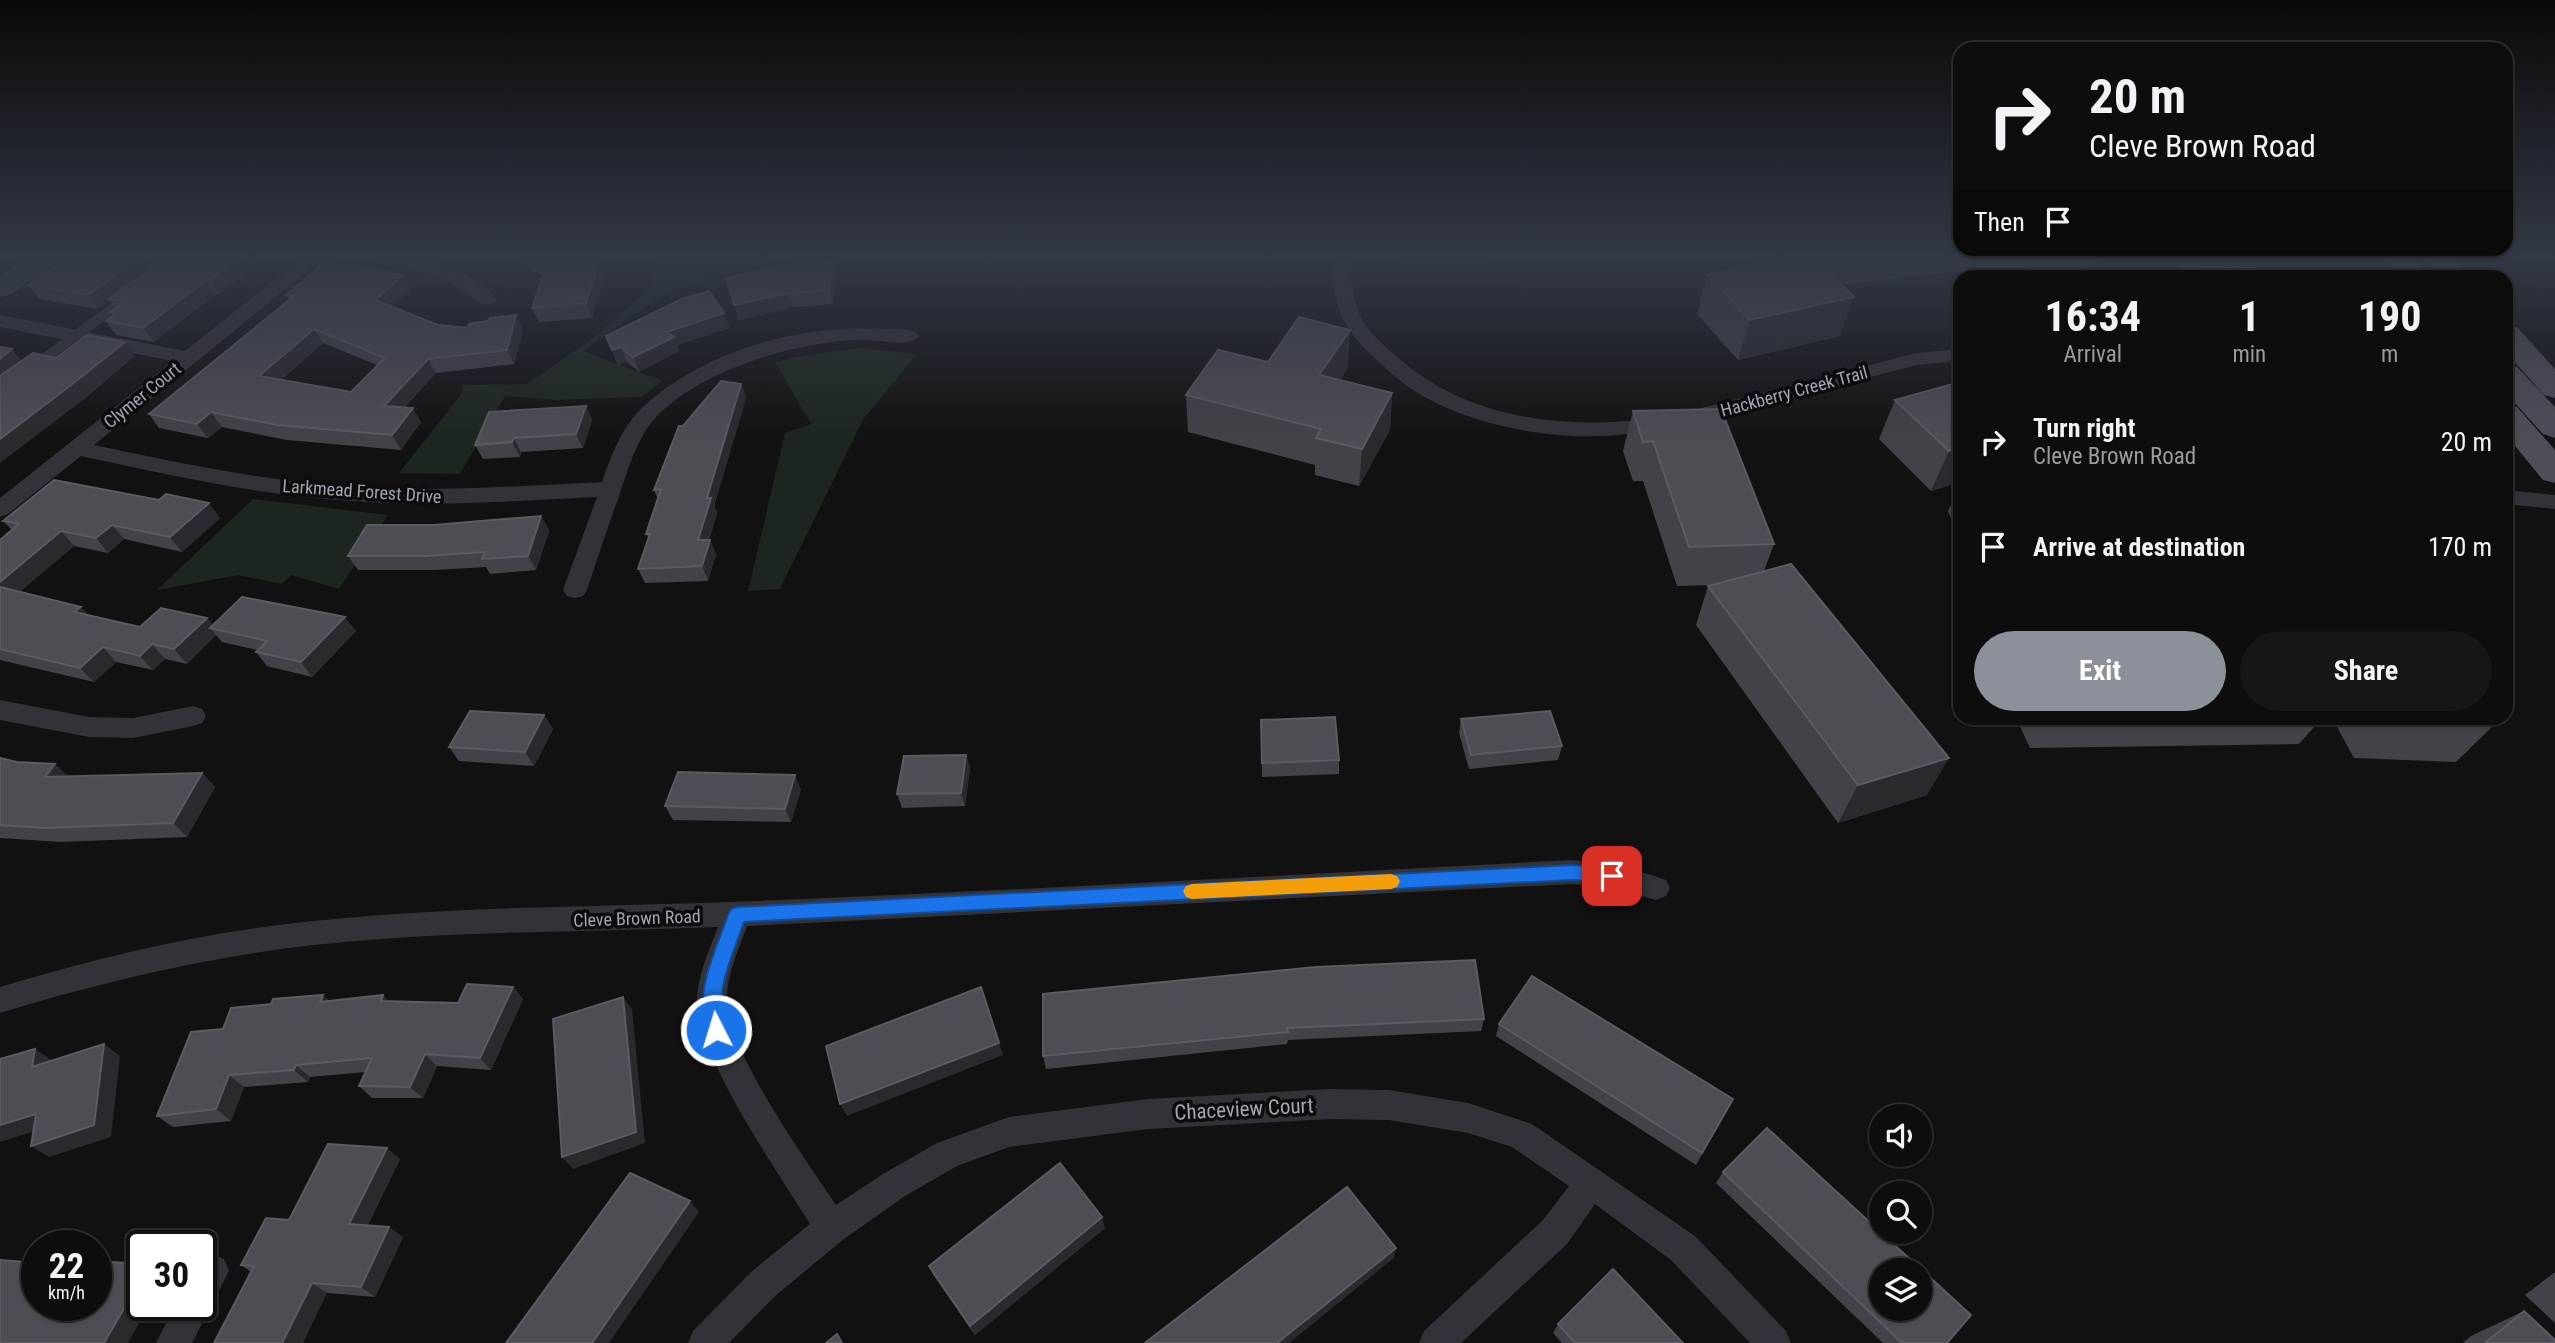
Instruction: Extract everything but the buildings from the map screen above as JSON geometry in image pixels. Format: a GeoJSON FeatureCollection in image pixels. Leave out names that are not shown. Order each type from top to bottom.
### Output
{"type":"FeatureCollection","features":[{"type":"Feature","properties":{"kind":"main road"},"geometry":{"type":"LineString","coordinates":[[2513,341],[2555,388]]}},
{"type":"Feature","properties":{"kind":"main road"},"geometry":{"type":"LineString","coordinates":[[2513,382],[2555,427]]}},
{"type":"Feature","properties":{"kind":"main road"},"geometry":{"type":"LineString","coordinates":[[2513,422],[2555,472]]}},
{"type":"Feature","properties":{"kind":"street","name":"Clymer Court"},"geometry":{"type":"LineString","coordinates":[[0,509],[239,318]]}},
{"type":"Feature","properties":{"kind":"street","name":"Hackberry Creek Trail"},"geometry":{"type":"LineString","coordinates":[[1350,318],[1396,371],[1443,398],[1496,418],[1530,425],[1599,432],[1632,431],[1666,424],[1917,359],[1953,356]]}},
{"type":"Feature","properties":{"kind":"street"},"geometry":{"type":"LineString","coordinates":[[0,321],[188,358]]}},
{"type":"Feature","properties":{"kind":"street"},"geometry":{"type":"LineString","coordinates":[[575,590],[608,489],[632,435],[651,411],[678,391],[717,370],[767,349],[845,334],[909,336]]}},
{"type":"Feature","properties":{"kind":"street","name":"Larkmead Forest Drive"},"geometry":{"type":"LineString","coordinates":[[77,448],[276,486],[350,494],[464,496],[608,489]]}},
{"type":"Feature","properties":{"kind":"street"},"geometry":{"type":"LineString","coordinates":[[2513,500],[2555,502]]}},
{"type":"Feature","properties":{"kind":"street"},"geometry":{"type":"LineString","coordinates":[[0,710],[89,727],[132,728],[193,716]]}},
{"type":"Feature","properties":{"kind":"street","name":"Cleve Brown Road"},"geometry":{"type":"LineString","coordinates":[[0,1000],[107,970],[232,944],[331,932],[453,923],[737,915],[1572,872],[1612,876],[1656,888]]}},
{"type":"Feature","properties":{"kind":"street"},"geometry":{"type":"LineString","coordinates":[[737,915],[714,985],[711,1005],[716,1030],[726,1055],[832,1227]]}},
{"type":"Feature","properties":{"kind":"street","name":"Chaceview Court"},"geometry":{"type":"LineString","coordinates":[[705,1343],[763,1284],[832,1227],[894,1185],[948,1154],[1009,1132],[1148,1114],[1332,1104],[1389,1105],[1468,1118],[1521,1135],[1684,1248],[1774,1343]]}},
{"type":"Feature","properties":{"kind":"street"},"geometry":{"type":"LineString","coordinates":[[1436,1343],[1555,1231],[1590,1184]]}},
{"type":"Feature","properties":{"kind":"street"},"geometry":{"type":"LineString","coordinates":[[173,1343],[185,1321]]}},
{"type":"Feature","properties":{"kind":"lane"},"geometry":{"type":"LineString","coordinates":[[22,375],[101,318]]}},
{"type":"Feature","properties":{"kind":"shaded area"},"geometry":{"type":"Polygon","coordinates":[[[616,318],[630,318],[583,351],[662,381],[642,397],[555,400],[505,396],[460,474],[399,473],[460,396],[463,385],[527,384],[592,339],[616,318]]]}},
{"type":"Feature","properties":{"kind":"shaded area"},"geometry":{"type":"Polygon","coordinates":[[[858,348],[917,354],[864,418],[780,589],[748,591],[785,433],[811,424],[775,362],[858,348]]]}},
{"type":"Feature","properties":{"kind":"shaded area"},"geometry":{"type":"Polygon","coordinates":[[[253,499],[388,515],[339,589],[291,575],[282,584],[238,575],[157,590],[253,499]]]}},
{"type":"Feature","properties":{"kind":"slow traffic"},"geometry":{"type":"LineString","coordinates":[[1192,891],[1391,881]]}},
{"type":"Feature","properties":{"kind":"route"},"geometry":{"type":"LineString","coordinates":[[716,1030],[711,1005],[714,985],[737,915],[1572,872],[1612,876]]}}]}
